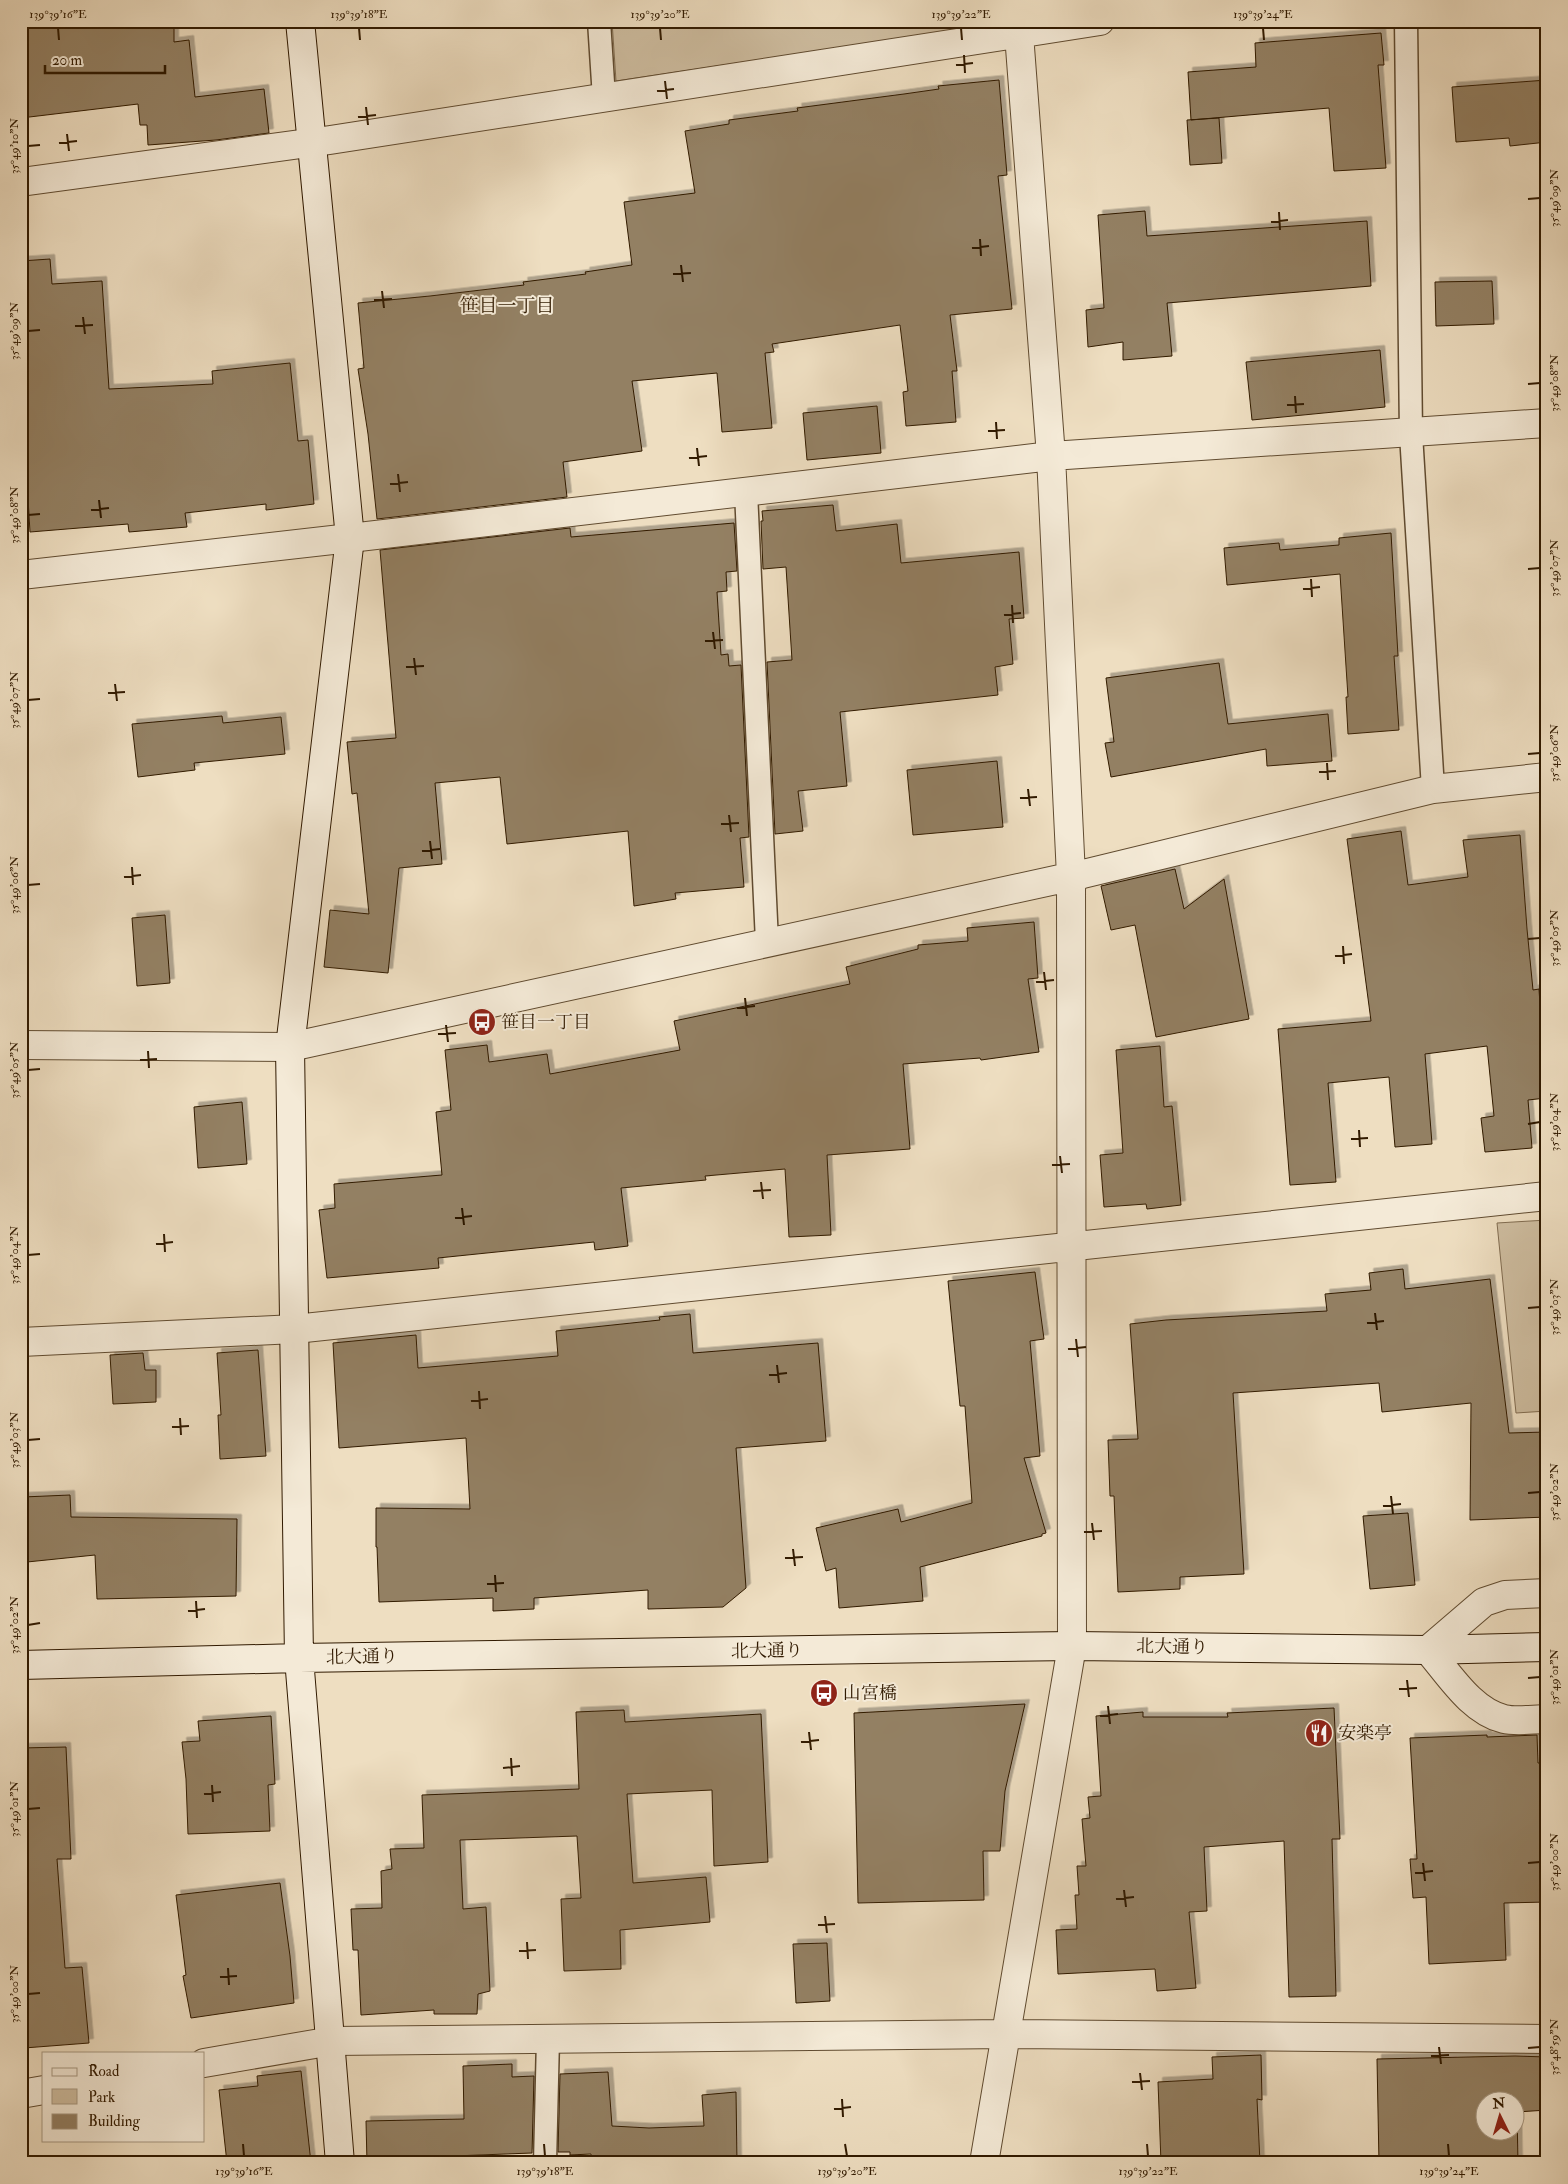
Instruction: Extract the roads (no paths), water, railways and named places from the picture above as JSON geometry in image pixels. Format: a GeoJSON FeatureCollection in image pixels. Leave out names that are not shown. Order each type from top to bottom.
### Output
{"type":"FeatureCollection","features":[{"type":"Feature","properties":{"kind":"street"},"geometry":{"type":"LineString","coordinates":[[300,21],[350,538],[290,1047],[299,1658],[332,2041],[340,2163]]}},
{"type":"Feature","properties":{"kind":"street"},"geometry":{"type":"LineString","coordinates":[[21,182],[311,143],[604,98],[1018,28],[1100,21]]}},
{"type":"Feature","properties":{"kind":"street"},"geometry":{"type":"LineString","coordinates":[[984,2163],[1072,1646],[1071,876],[1051,456],[1018,28]]}},
{"type":"Feature","properties":{"kind":"street"},"geometry":{"type":"LineString","coordinates":[[21,574],[350,538],[1051,456],[1411,434],[1547,423]]}},
{"type":"Feature","properties":{"kind":"street"},"geometry":{"type":"LineString","coordinates":[[21,1045],[290,1047],[1071,876],[1433,789],[1547,777]]}},
{"type":"Feature","properties":{"kind":"street"},"geometry":{"type":"LineString","coordinates":[[21,1342],[295,1329],[1547,1196]]}},
{"type":"Feature","properties":{"kind":"street"},"geometry":{"type":"LineString","coordinates":[[1547,1593],[1505,1595],[1484,1602],[1428,1650],[1468,1696],[1484,1710],[1505,1719],[1547,1719]]}},
{"type":"Feature","properties":{"kind":"street","name":"北大通り"},"geometry":{"type":"LineString","coordinates":[[21,1665],[299,1658],[1072,1646],[1428,1650],[1547,1647]]}},
{"type":"Feature","properties":{"kind":"street"},"geometry":{"type":"LineString","coordinates":[[205,2062],[332,2041],[1007,2034],[1547,2039]]}},
{"type":"Feature","properties":{"kind":"street"},"geometry":{"type":"LineString","coordinates":[[21,2094],[42,2090]]}},
{"type":"Feature","properties":{"kind":"lane"},"geometry":{"type":"LineString","coordinates":[[599,21],[604,98]]}},
{"type":"Feature","properties":{"kind":"lane"},"geometry":{"type":"LineString","coordinates":[[1406,21],[1411,434],[1433,789]]}},
{"type":"Feature","properties":{"kind":"lane"},"geometry":{"type":"LineString","coordinates":[[746,492],[767,942]]}},
{"type":"Feature","properties":{"kind":"lane"},"geometry":{"type":"LineString","coordinates":[[545,2163],[548,2038]]}},
{"type":"Feature","properties":{"kind":"place","name":"笹目一丁目"},"geometry":{"type":"Point","coordinates":[482,1022]}},
{"type":"Feature","properties":{"kind":"place","name":"山宮橋"},"geometry":{"type":"Point","coordinates":[824,1693]}},
{"type":"Feature","properties":{"kind":"place","name":"安楽亭"},"geometry":{"type":"Point","coordinates":[1319,1733]}},
{"type":"Feature","properties":{"kind":"district","name":"笹目一丁目"},"geometry":{"type":"Point","coordinates":[507,306]}}]}
